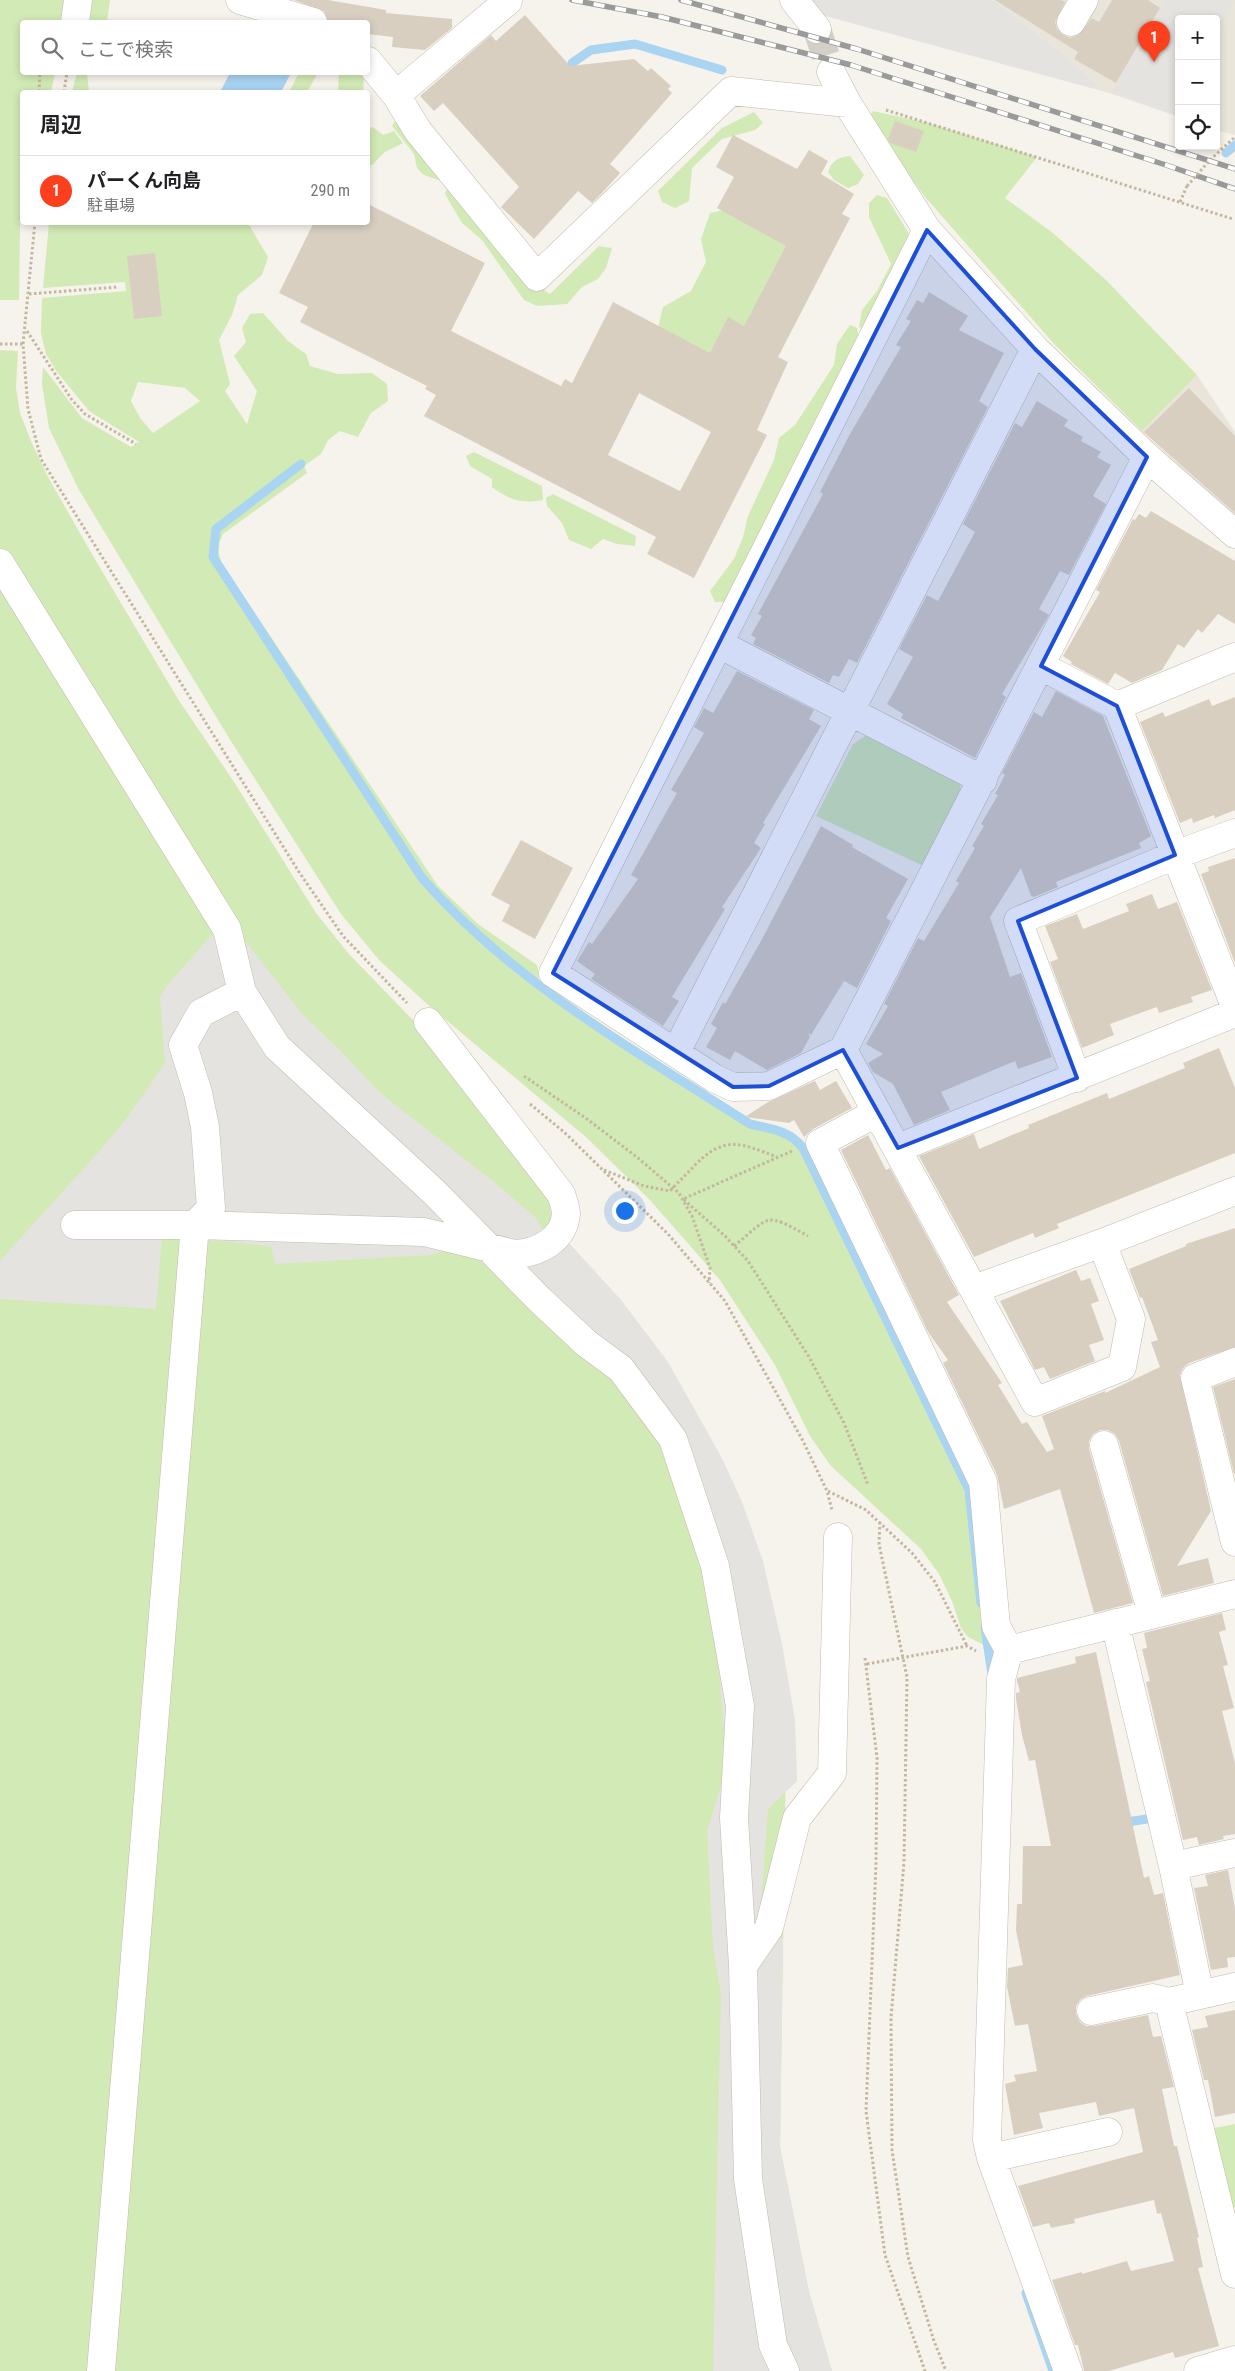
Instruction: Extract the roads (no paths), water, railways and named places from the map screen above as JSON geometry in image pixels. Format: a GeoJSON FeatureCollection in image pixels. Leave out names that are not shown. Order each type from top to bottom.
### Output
{"type":"FeatureCollection","features":[{"type":"Feature","properties":{"kind":"street"},"geometry":{"type":"LineString","coordinates":[[75,20],[78,0]]}},
{"type":"Feature","properties":{"kind":"street"},"geometry":{"type":"LineString","coordinates":[[240,0],[306,20]]}},
{"type":"Feature","properties":{"kind":"street"},"geometry":{"type":"LineString","coordinates":[[794,0],[817,29]]}},
{"type":"Feature","properties":{"kind":"street"},"geometry":{"type":"LineString","coordinates":[[396,95],[508,1]]}},
{"type":"Feature","properties":{"kind":"street"},"geometry":{"type":"LineString","coordinates":[[370,62],[396,95],[418,131],[537,277],[731,91],[849,106]]}},
{"type":"Feature","properties":{"kind":"street"},"geometry":{"type":"LineString","coordinates":[[831,72],[849,106],[928,230],[1036,349],[1147,457],[1235,534]]}},
{"type":"Feature","properties":{"kind":"street"},"geometry":{"type":"LineString","coordinates":[[928,230],[553,973],[714,1078],[733,1087],[769,1086],[843,1050],[1147,457]]}},
{"type":"Feature","properties":{"kind":"street"},"geometry":{"type":"LineString","coordinates":[[676,1052],[1036,349]]}},
{"type":"Feature","properties":{"kind":"street"},"geometry":{"type":"LineString","coordinates":[[0,563],[227,929],[242,992],[277,1046],[434,1192],[586,1344],[621,1369],[673,1439],[715,1566],[740,1706],[734,1818],[743,1966],[748,2178],[774,2345],[785,2371]]}},
{"type":"Feature","properties":{"kind":"street"},"geometry":{"type":"LineString","coordinates":[[719,644],[983,780]]}},
{"type":"Feature","properties":{"kind":"street"},"geometry":{"type":"LineString","coordinates":[[1117,706],[1235,657]]}},
{"type":"Feature","properties":{"kind":"street"},"geometry":{"type":"LineString","coordinates":[[1041,666],[1117,706],[1235,1006]]}},
{"type":"Feature","properties":{"kind":"street"},"geometry":{"type":"LineString","coordinates":[[1077,1078],[1018,921],[1175,855],[1235,833]]}},
{"type":"Feature","properties":{"kind":"street"},"geometry":{"type":"LineString","coordinates":[[102,2371],[195,1225],[211,1208],[205,1128],[198,1093],[183,1045],[201,1013],[242,992]]}},
{"type":"Feature","properties":{"kind":"street"},"geometry":{"type":"LineString","coordinates":[[898,1148],[1077,1078],[1235,1013]]}},
{"type":"Feature","properties":{"kind":"street"},"geometry":{"type":"LineString","coordinates":[[75,1225],[195,1225],[424,1232],[515,1254],[530,1253],[547,1246],[560,1231],[566,1213],[562,1194],[428,1022]]}},
{"type":"Feature","properties":{"kind":"street"},"geometry":{"type":"LineString","coordinates":[[843,1050],[1035,1402],[1122,1367],[1131,1319],[1102,1242]]}},
{"type":"Feature","properties":{"kind":"street"},"geometry":{"type":"LineString","coordinates":[[876,1113],[820,1143],[983,1482],[996,1626],[1008,1650],[1001,1689],[987,2140],[991,2158],[1068,2371]]}},
{"type":"Feature","properties":{"kind":"street"},"geometry":{"type":"LineString","coordinates":[[974,1288],[1235,1191]]}},
{"type":"Feature","properties":{"kind":"street"},"geometry":{"type":"LineString","coordinates":[[1235,1362],[1195,1378],[1235,1542]]}},
{"type":"Feature","properties":{"kind":"street"},"geometry":{"type":"LineString","coordinates":[[1104,1445],[1152,1614]]}},
{"type":"Feature","properties":{"kind":"street"},"geometry":{"type":"LineString","coordinates":[[743,1966],[769,1928],[797,1818],[832,1773],[838,1537]]}},
{"type":"Feature","properties":{"kind":"street"},"geometry":{"type":"LineString","coordinates":[[1008,1650],[1152,1614],[1234,1596]]}},
{"type":"Feature","properties":{"kind":"street"},"geometry":{"type":"LineString","coordinates":[[1115,1623],[1174,1866],[1200,1995]]}},
{"type":"Feature","properties":{"kind":"street"},"geometry":{"type":"LineString","coordinates":[[1174,1866],[1235,1852]]}},
{"type":"Feature","properties":{"kind":"street"},"geometry":{"type":"LineString","coordinates":[[1091,2010],[1153,1998],[1169,2002],[1235,1987]]}},
{"type":"Feature","properties":{"kind":"street"},"geometry":{"type":"LineString","coordinates":[[1169,2002],[1235,2274]]}},
{"type":"Feature","properties":{"kind":"street"},"geometry":{"type":"LineString","coordinates":[[991,2158],[1108,2132]]}},
{"type":"Feature","properties":{"kind":"street"},"geometry":{"type":"LineString","coordinates":[[1198,2371],[1235,2360]]}},
{"type":"Feature","properties":{"kind":"water"},"geometry":{"type":"Polygon","coordinates":[[[229,75],[290,75],[282,90],[221,90],[229,75]]]}},
{"type":"Feature","properties":{"kind":"waterway"},"geometry":{"type":"LineString","coordinates":[[572,63],[591,50],[635,44],[722,70]]}},
{"type":"Feature","properties":{"kind":"waterway"},"geometry":{"type":"LineString","coordinates":[[1226,153],[1235,145]]}},
{"type":"Feature","properties":{"kind":"waterway"},"geometry":{"type":"LineString","coordinates":[[301,464],[216,529],[213,557],[422,878],[457,915],[495,950],[535,982],[620,1042],[750,1124],[786,1134],[803,1148],[969,1490],[981,1603]]}},
{"type":"Feature","properties":{"kind":"waterway"},"geometry":{"type":"LineString","coordinates":[[985,1628],[992,1674]]}},
{"type":"Feature","properties":{"kind":"waterway"},"geometry":{"type":"LineString","coordinates":[[1120,1823],[1147,1819]]}},
{"type":"Feature","properties":{"kind":"waterway"},"geometry":{"type":"LineString","coordinates":[[1026,2293],[1053,2371]]}},
{"type":"Feature","properties":{"kind":"tunnel"},"geometry":{"type":"LineString","coordinates":[[817,29],[831,72]]}},
{"type":"Feature","properties":{"kind":"railway"},"geometry":{"type":"LineString","coordinates":[[572,0],[662,17],[851,65],[1166,165],[1235,189]]}},
{"type":"Feature","properties":{"kind":"railway"},"geometry":{"type":"LineString","coordinates":[[681,0],[857,49],[1235,169]]}},
{"type":"Feature","properties":{"kind":"place","name":"パーくん向島"},"geometry":{"type":"Point","coordinates":[1154,62]}}]}
